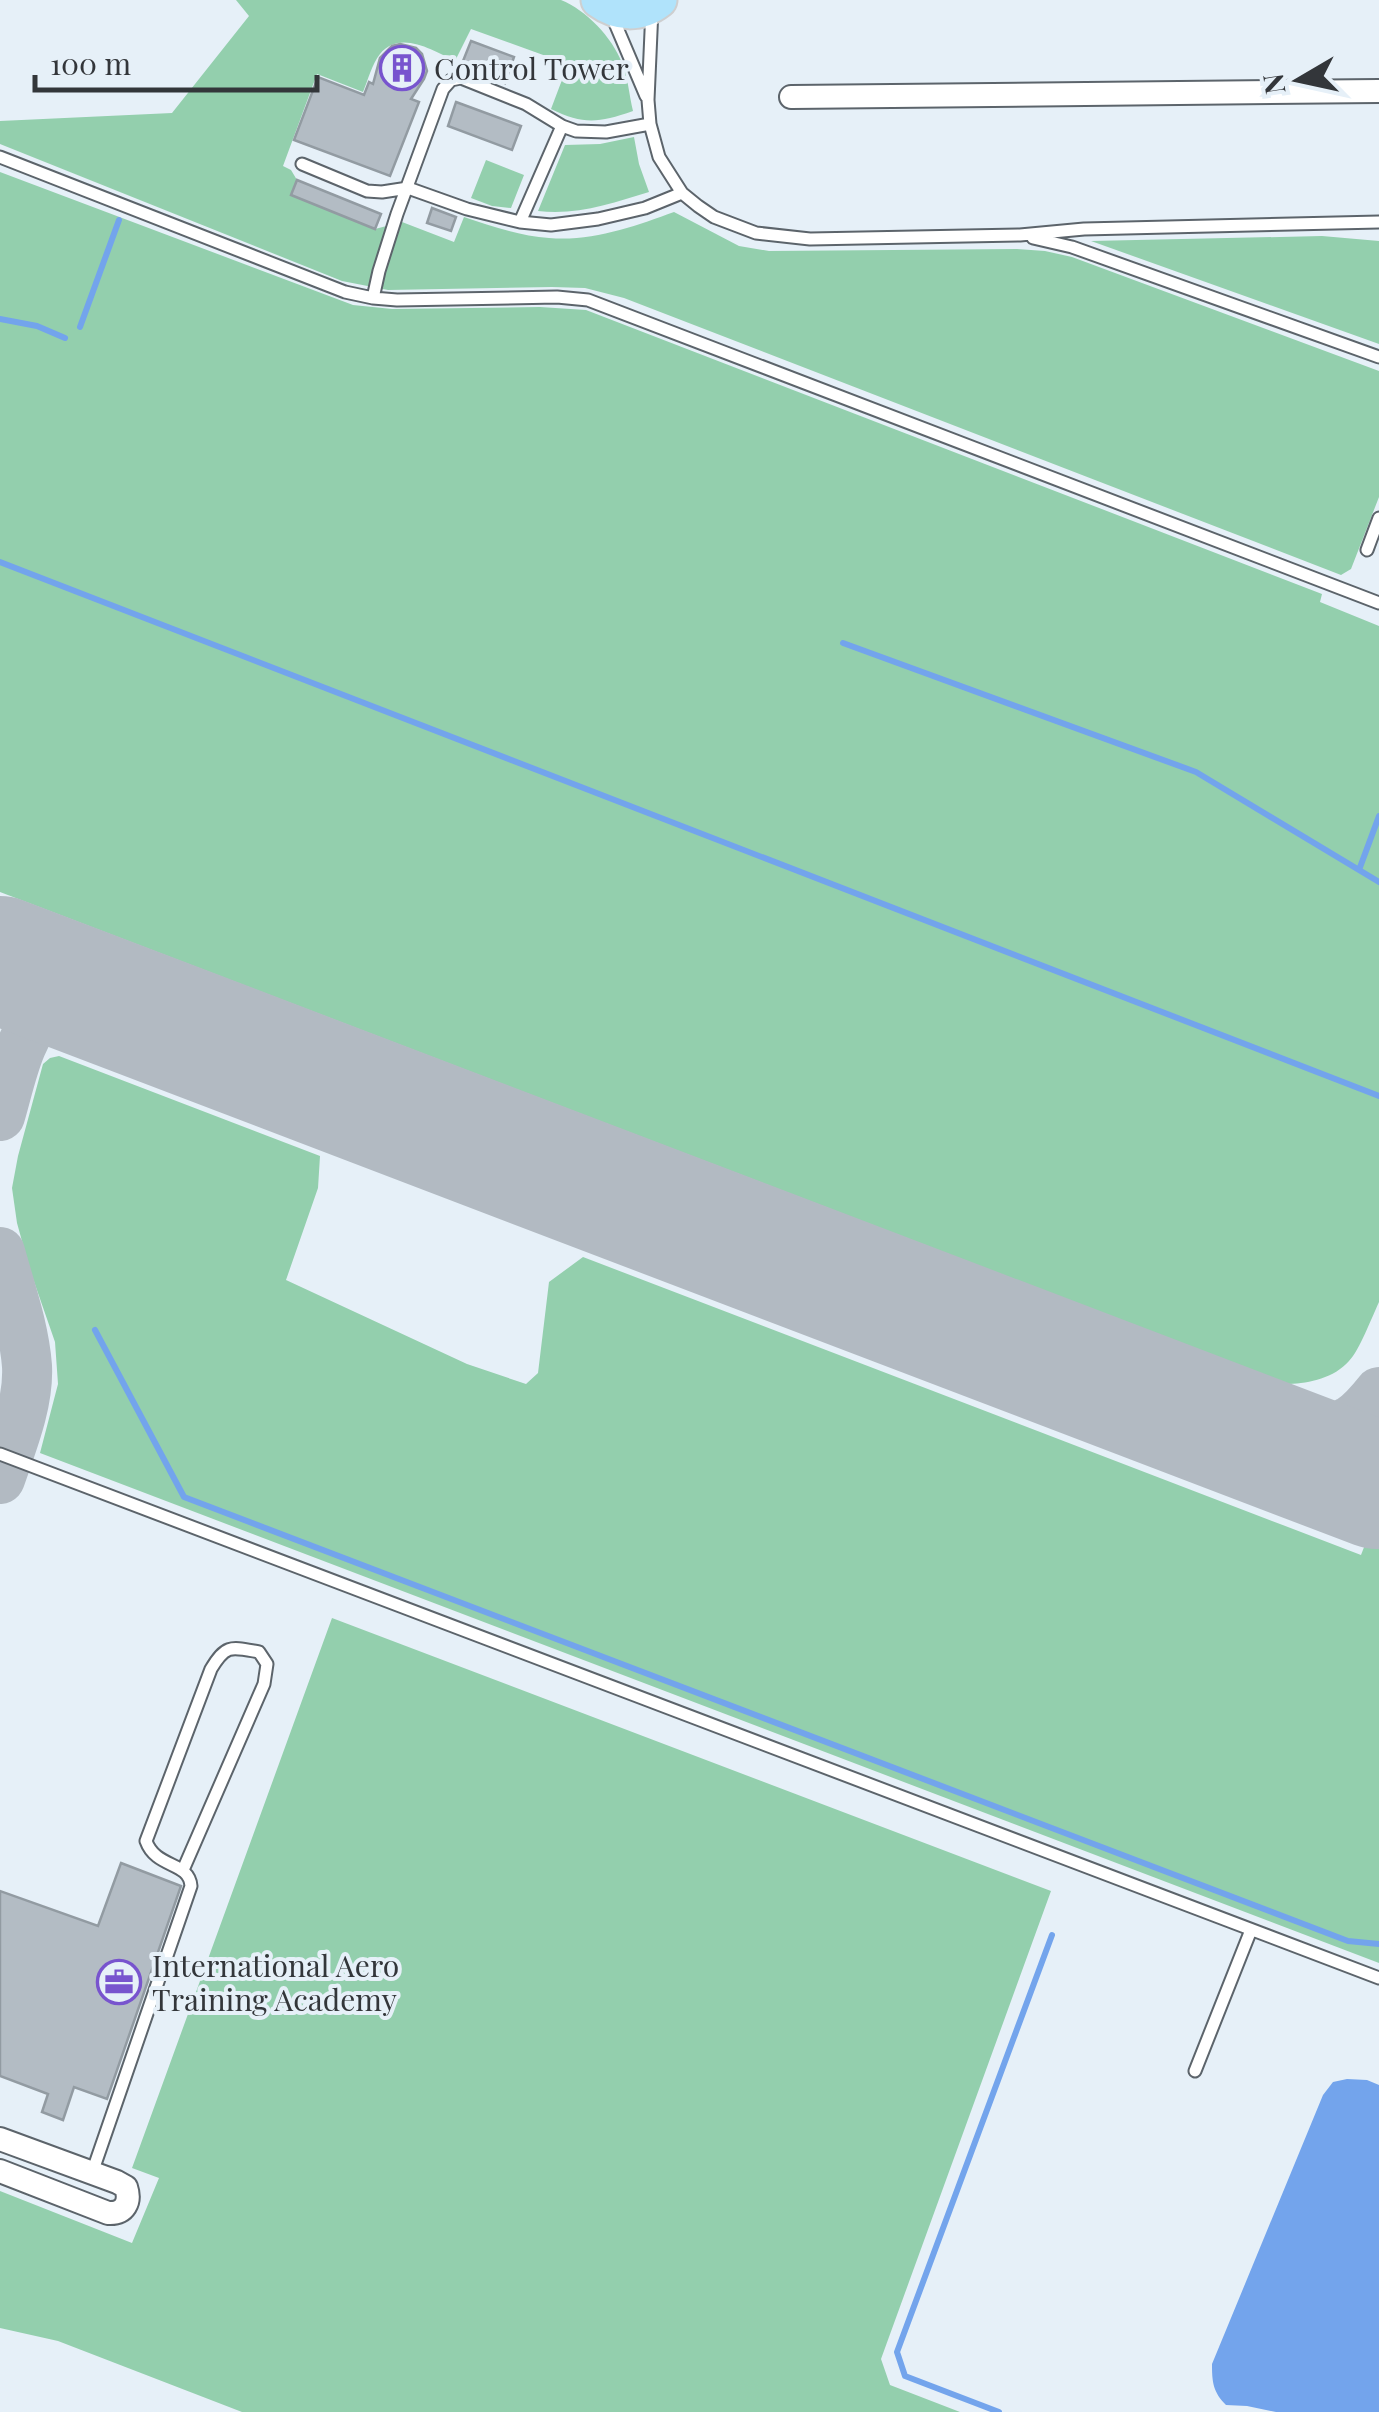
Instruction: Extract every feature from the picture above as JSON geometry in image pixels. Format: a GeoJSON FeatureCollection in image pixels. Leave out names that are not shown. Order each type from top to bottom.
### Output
{"type":"FeatureCollection","features":[{"type":"Feature","properties":{"kind":"main road"},"geometry":{"type":"LineString","coordinates":[[603,3],[622,11],[638,11],[656,3]]}},
{"type":"Feature","properties":{"kind":"street"},"geometry":{"type":"LineString","coordinates":[[790,97],[1379,90]]}},
{"type":"Feature","properties":{"kind":"street"},"geometry":{"type":"LineString","coordinates":[[0,2139],[126,2187],[129,2197],[124,2209],[108,2213],[0,2170]]}},
{"type":"Feature","properties":{"kind":"lane"},"geometry":{"type":"LineString","coordinates":[[603,3],[648,100]]}},
{"type":"Feature","properties":{"kind":"lane"},"geometry":{"type":"LineString","coordinates":[[656,3],[648,100],[659,157],[682,193],[714,217],[756,233],[810,239],[1379,222]]}},
{"type":"Feature","properties":{"kind":"lane"},"geometry":{"type":"LineString","coordinates":[[373,298],[417,157],[442,89],[451,80],[460,78],[526,104],[576,131],[606,132],[650,124]]}},
{"type":"Feature","properties":{"kind":"lane"},"geometry":{"type":"LineString","coordinates":[[520,222],[562,126]]}},
{"type":"Feature","properties":{"kind":"lane"},"geometry":{"type":"LineString","coordinates":[[0,157],[345,292],[373,298],[588,300],[1379,603]]}},
{"type":"Feature","properties":{"kind":"lane"},"geometry":{"type":"LineString","coordinates":[[302,164],[367,190],[408,188],[467,209],[552,225],[598,220],[682,193]]}},
{"type":"Feature","properties":{"kind":"lane"},"geometry":{"type":"LineString","coordinates":[[1020,235],[1072,247],[1379,357]]}},
{"type":"Feature","properties":{"kind":"lane"},"geometry":{"type":"LineString","coordinates":[[1367,550],[1379,518]]}},
{"type":"Feature","properties":{"kind":"lane"},"geometry":{"type":"LineString","coordinates":[[0,1454],[1379,1978]]}},
{"type":"Feature","properties":{"kind":"lane"},"geometry":{"type":"LineString","coordinates":[[92,2173],[188,1897],[190,1877],[150,1852],[146,1840],[211,1669],[221,1653],[233,1647],[258,1652],[267,1664],[264,1684],[183,1870]]}},
{"type":"Feature","properties":{"kind":"lane"},"geometry":{"type":"LineString","coordinates":[[1196,2071],[1251,1930]]}},
{"type":"Feature","properties":{"kind":"green space"},"geometry":{"type":"Polygon","coordinates":[[[236,0],[561,0],[589,17],[618,53],[633,111],[600,120],[573,118],[551,109],[568,64],[471,29],[455,61],[417,44],[397,43],[388,47],[375,62],[363,92],[317,74],[283,166],[297,180],[291,195],[375,229],[402,222],[454,242],[464,217],[517,233],[565,239],[613,232],[674,212],[739,246],[769,251],[1045,251],[1072,257],[1379,371],[1379,497],[1351,569],[1341,575],[624,298],[585,288],[388,290],[342,281],[0,144],[0,121],[172,113],[249,16],[236,0]]]}},
{"type":"Feature","properties":{"kind":"green space"},"geometry":{"type":"Polygon","coordinates":[[[634,137],[649,192],[580,210],[538,211],[565,145],[600,144],[634,137]]]}},
{"type":"Feature","properties":{"kind":"green space"},"geometry":{"type":"Polygon","coordinates":[[[486,160],[524,175],[511,208],[471,198],[486,160]]]}},
{"type":"Feature","properties":{"kind":"green space"},"geometry":{"type":"Polygon","coordinates":[[[0,172],[353,305],[392,309],[586,310],[1322,594],[1320,602],[1379,626],[1379,1302],[1349,1361],[1321,1379],[1289,1384],[0,892],[0,172]]]}},
{"type":"Feature","properties":{"kind":"green space"},"geometry":{"type":"Polygon","coordinates":[[[1322,236],[1379,241],[1379,344],[1091,241],[1322,236]]]}},
{"type":"Feature","properties":{"kind":"green space"},"geometry":{"type":"Polygon","coordinates":[[[59,1056],[320,1156],[318,1188],[286,1280],[467,1364],[526,1384],[538,1373],[549,1282],[583,1257],[1361,1555],[1379,1509],[1379,1963],[40,1453],[58,1384],[55,1342],[30,1270],[12,1188],[43,1064],[59,1056]]]}},
{"type":"Feature","properties":{"kind":"green space"},"geometry":{"type":"Polygon","coordinates":[[[332,1618],[1051,1891],[881,2359],[890,2385],[960,2412],[242,2412],[58,2341],[0,2328],[0,2191],[132,2243],[159,2178],[132,2168],[332,1618]]]}},
{"type":"Feature","properties":{"kind":"water"},"geometry":{"type":"Polygon","coordinates":[[[1347,2079],[1379,2085],[1379,2412],[1276,2412],[1226,2405],[1214,2386],[1212,2364],[1323,2095],[1333,2082],[1347,2079]]]}},
{"type":"Feature","properties":{"kind":"building"},"geometry":{"type":"Polygon","coordinates":[[[471,41],[514,57],[505,83],[461,66],[471,41]]]}},
{"type":"Feature","properties":{"kind":"building"},"geometry":{"type":"Polygon","coordinates":[[[400,44],[422,54],[427,71],[411,99],[419,102],[390,176],[294,140],[318,77],[364,95],[369,82],[373,84],[380,58],[400,44]]]}},
{"type":"Feature","properties":{"kind":"building"},"geometry":{"type":"Polygon","coordinates":[[[456,102],[521,126],[512,150],[448,126],[456,102]]]}},
{"type":"Feature","properties":{"kind":"building"},"geometry":{"type":"Polygon","coordinates":[[[297,180],[381,214],[375,229],[291,195],[297,180]]]}},
{"type":"Feature","properties":{"kind":"building"},"geometry":{"type":"Polygon","coordinates":[[[432,208],[456,217],[451,231],[427,223],[432,208]]]}},
{"type":"Feature","properties":{"kind":"building"},"geometry":{"type":"Polygon","coordinates":[[[121,1863],[181,1886],[107,2099],[74,2087],[63,2120],[42,2112],[48,2094],[0,2076],[0,1891],[98,1926],[121,1863]]]}},
{"type":"Feature","properties":{"kind":"waterway"},"geometry":{"type":"LineString","coordinates":[[80,327],[119,220]]}},
{"type":"Feature","properties":{"kind":"waterway"},"geometry":{"type":"LineString","coordinates":[[0,319],[37,326],[65,338]]}},
{"type":"Feature","properties":{"kind":"waterway"},"geometry":{"type":"LineString","coordinates":[[0,562],[1379,1096]]}},
{"type":"Feature","properties":{"kind":"waterway"},"geometry":{"type":"LineString","coordinates":[[843,643],[1196,772],[1379,882]]}},
{"type":"Feature","properties":{"kind":"waterway"},"geometry":{"type":"LineString","coordinates":[[1359,870],[1379,816]]}},
{"type":"Feature","properties":{"kind":"waterway"},"geometry":{"type":"LineString","coordinates":[[95,1330],[184,1497],[1348,1941],[1379,1944]]}},
{"type":"Feature","properties":{"kind":"waterway"},"geometry":{"type":"LineString","coordinates":[[999,2412],[905,2376],[897,2352],[1052,1935]]}},
{"type":"Feature","properties":{"kind":"taxiway"},"geometry":{"type":"LineString","coordinates":[[0,963],[24,993],[29,1011],[27,1031]]}},
{"type":"Feature","properties":{"kind":"taxiway"},"geometry":{"type":"LineString","coordinates":[[0,1116],[17,1058],[38,1018],[60,1003],[103,1000]]}},
{"type":"Feature","properties":{"kind":"taxiway"},"geometry":{"type":"LineString","coordinates":[[0,1252],[20,1323],[27,1366],[22,1409],[0,1479]]}},
{"type":"Feature","properties":{"kind":"taxiway"},"geometry":{"type":"LineString","coordinates":[[1206,1420],[1279,1435],[1316,1434],[1351,1420],[1379,1392]]}},
{"type":"Feature","properties":{"kind":"runway"},"geometry":{"type":"LineString","coordinates":[[0,960],[1377,1485]]}},
{"type":"Feature","properties":{"kind":"place","name":"Control Tower"},"geometry":{"type":"Point","coordinates":[402,68]}},
{"type":"Feature","properties":{"kind":"place","name":"International Aero Training Academy"},"geometry":{"type":"Point","coordinates":[119,1982]}}]}
